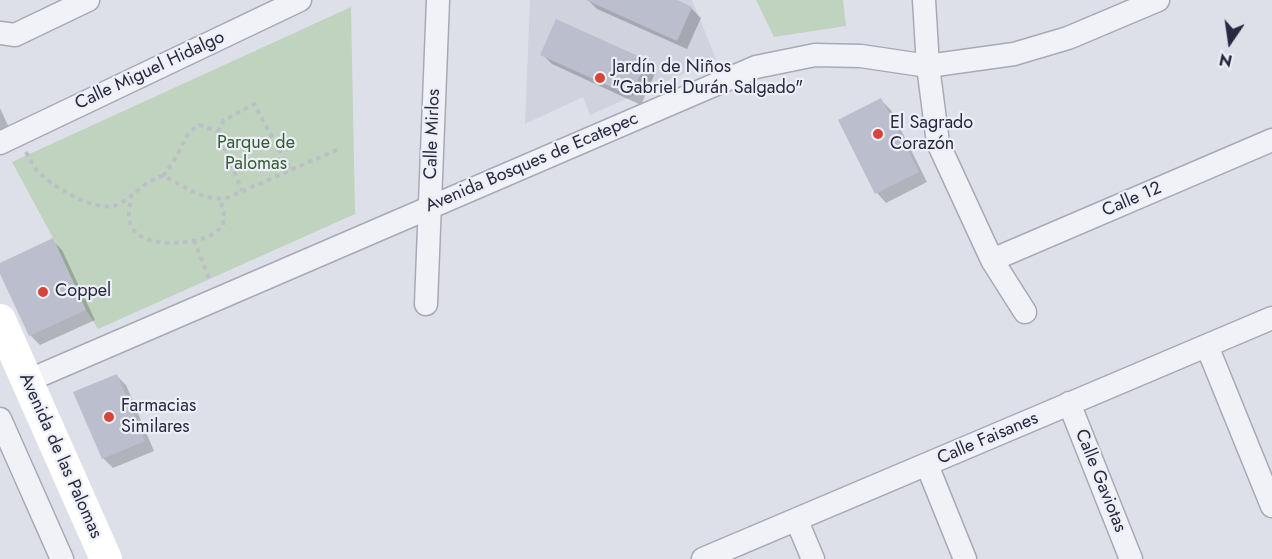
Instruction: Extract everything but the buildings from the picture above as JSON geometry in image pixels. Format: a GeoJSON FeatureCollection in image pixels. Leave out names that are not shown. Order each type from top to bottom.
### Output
{"type":"FeatureCollection","features":[{"type":"Feature","properties":{"kind":"main road","name":"Avenida de las Palomas"},"geometry":{"type":"LineString","coordinates":[[0,320],[106,559]]}},
{"type":"Feature","properties":{"kind":"street"},"geometry":{"type":"LineString","coordinates":[[0,33],[15,35],[88,0]]}},
{"type":"Feature","properties":{"kind":"street","name":"Calle Miguel Hidalgo"},"geometry":{"type":"LineString","coordinates":[[8,139],[300,0]]}},
{"type":"Feature","properties":{"kind":"street","name":"Calle Mirlos"},"geometry":{"type":"LineString","coordinates":[[426,304],[438,0]]}},
{"type":"Feature","properties":{"kind":"street"},"geometry":{"type":"LineString","coordinates":[[924,0],[928,66],[938,143],[992,260],[1025,312]]}},
{"type":"Feature","properties":{"kind":"street","name":"Avenida Bosques de Ecatepec"},"geometry":{"type":"LineString","coordinates":[[27,381],[756,67],[815,55],[861,56],[928,66],[1014,54],[1068,38],[1158,0]]}},
{"type":"Feature","properties":{"kind":"street","name":"Calle 12"},"geometry":{"type":"LineString","coordinates":[[992,260],[1272,140]]}},
{"type":"Feature","properties":{"kind":"street","name":"Calle Faisanes"},"geometry":{"type":"LineString","coordinates":[[704,559],[1272,318]]}},
{"type":"Feature","properties":{"kind":"street"},"geometry":{"type":"LineString","coordinates":[[1207,346],[1272,506]]}},
{"type":"Feature","properties":{"kind":"street","name":"Calle Gaviotas"},"geometry":{"type":"LineString","coordinates":[[1069,404],[1131,559]]}},
{"type":"Feature","properties":{"kind":"street"},"geometry":{"type":"LineString","coordinates":[[0,419],[62,559]]}},
{"type":"Feature","properties":{"kind":"street"},"geometry":{"type":"LineString","coordinates":[[927,465],[965,559]]}},
{"type":"Feature","properties":{"kind":"street"},"geometry":{"type":"LineString","coordinates":[[797,521],[813,559]]}},
{"type":"Feature","properties":{"kind":"path"},"geometry":{"type":"LineString","coordinates":[[242,191],[218,132],[223,121],[254,104],[290,170]]}},
{"type":"Feature","properties":{"kind":"path"},"geometry":{"type":"LineString","coordinates":[[164,176],[186,136],[193,128],[200,125],[218,132]]}},
{"type":"Feature","properties":{"kind":"path"},"geometry":{"type":"LineString","coordinates":[[8,139],[48,181],[87,203],[105,207],[118,204],[153,178],[164,176],[194,194],[214,199],[227,198],[341,148]]}},
{"type":"Feature","properties":{"kind":"path"},"geometry":{"type":"LineString","coordinates":[[132,193],[129,212],[131,227],[143,238],[166,243],[184,243],[212,235],[223,225],[224,213],[220,199]]}},
{"type":"Feature","properties":{"kind":"path"},"geometry":{"type":"LineString","coordinates":[[194,240],[217,299]]}},
{"type":"Feature","properties":{"kind":"shaded area","name":"Jardín de Niños \"Gabriel Durán Salgado\""},"geometry":{"type":"Polygon","coordinates":[[[530,0],[692,0],[716,59],[590,115],[583,97],[525,124],[530,0]]]}},
{"type":"Feature","properties":{"kind":"green space"},"geometry":{"type":"Polygon","coordinates":[[[756,0],[843,0],[846,26],[774,37],[756,0]]]}},
{"type":"Feature","properties":{"kind":"green space","name":"Parque de Palomas"},"geometry":{"type":"Polygon","coordinates":[[[351,7],[355,214],[98,329],[86,310],[53,238],[12,162],[351,7]]]}},
{"type":"Feature","properties":{"kind":"place","name":"Jardín de Niños \"Gabriel Durán Salgado\""},"geometry":{"type":"Point","coordinates":[600,78]}},
{"type":"Feature","properties":{"kind":"place","name":"El Sagrado Corazón"},"geometry":{"type":"Point","coordinates":[878,134]}},
{"type":"Feature","properties":{"kind":"place","name":"Coppel"},"geometry":{"type":"Point","coordinates":[43,292]}},
{"type":"Feature","properties":{"kind":"place","name":"Farmacias Similares"},"geometry":{"type":"Point","coordinates":[109,417]}}]}
